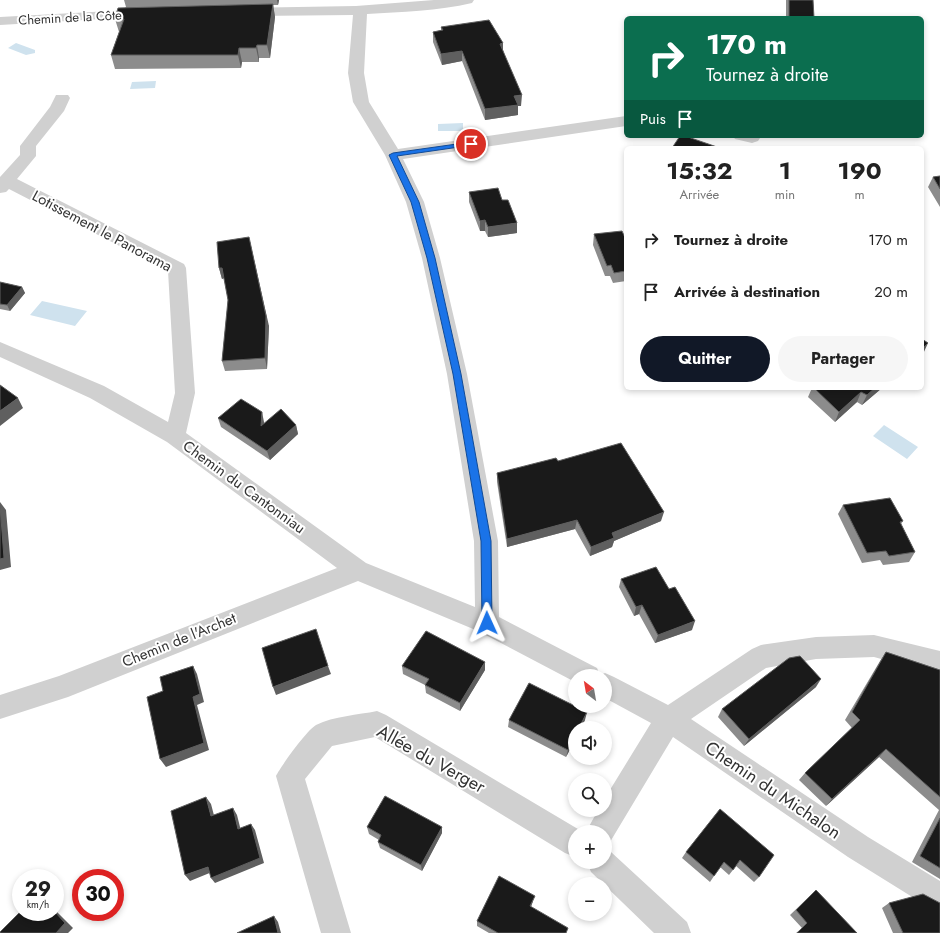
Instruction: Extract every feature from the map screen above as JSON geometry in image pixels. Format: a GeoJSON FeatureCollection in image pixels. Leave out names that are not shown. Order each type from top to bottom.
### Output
{"type":"FeatureCollection","features":[{"type":"Feature","properties":{"kind":"street"},"geometry":{"type":"LineString","coordinates":[[228,12],[309,6],[360,10],[435,5],[468,0]]}},
{"type":"Feature","properties":{"kind":"street"},"geometry":{"type":"LineString","coordinates":[[360,10],[356,73],[361,102],[393,155],[415,202],[431,258],[457,374],[486,541],[487,623],[575,669]]}},
{"type":"Feature","properties":{"kind":"street","name":"Chemin de la Côte"},"geometry":{"type":"LineString","coordinates":[[0,21],[158,13]]}},
{"type":"Feature","properties":{"kind":"street"},"geometry":{"type":"LineString","coordinates":[[3,184],[28,156],[28,146],[58,108],[62,98]]}},
{"type":"Feature","properties":{"kind":"street"},"geometry":{"type":"LineString","coordinates":[[393,155],[624,122]]}},
{"type":"Feature","properties":{"kind":"street","name":"Lotissement le Panorama"},"geometry":{"type":"LineString","coordinates":[[3,184],[177,268],[185,393],[175,436]]}},
{"type":"Feature","properties":{"kind":"street","name":"Chemin du Cantonniau"},"geometry":{"type":"LineString","coordinates":[[0,349],[97,392],[175,436],[358,570],[487,623]]}},
{"type":"Feature","properties":{"kind":"street","name":"Chemin de l'Archet"},"geometry":{"type":"LineString","coordinates":[[0,708],[66,685],[358,570]]}},
{"type":"Feature","properties":{"kind":"street"},"geometry":{"type":"LineString","coordinates":[[604,825],[669,719],[761,656],[816,648],[874,646],[940,663]]}},
{"type":"Feature","properties":{"kind":"street","name":"Chemin du Michalon"},"geometry":{"type":"LineString","coordinates":[[612,689],[669,719],[858,847],[940,898]]}},
{"type":"Feature","properties":{"kind":"street","name":"Allée du Verger"},"geometry":{"type":"LineString","coordinates":[[336,933],[290,776],[324,735],[377,724],[568,839]]}},
{"type":"Feature","properties":{"kind":"street"},"geometry":{"type":"LineString","coordinates":[[607,869],[676,933]]}},
{"type":"Feature","properties":{"kind":"water"},"geometry":{"type":"Polygon","coordinates":[[[16,43],[35,50],[35,53],[26,55],[8,48],[16,43]]]}},
{"type":"Feature","properties":{"kind":"water"},"geometry":{"type":"Polygon","coordinates":[[[156,81],[155,88],[130,89],[132,82],[156,81]]]}},
{"type":"Feature","properties":{"kind":"water"},"geometry":{"type":"Polygon","coordinates":[[[463,123],[463,131],[438,131],[438,124],[463,123]]]}},
{"type":"Feature","properties":{"kind":"water"},"geometry":{"type":"Polygon","coordinates":[[[42,301],[87,311],[75,326],[30,315],[42,301]]]}},
{"type":"Feature","properties":{"kind":"water"},"geometry":{"type":"Polygon","coordinates":[[[884,425],[918,447],[907,459],[873,436],[884,425]]]}},
{"type":"Feature","properties":{"kind":"building"},"geometry":{"type":"Polygon","coordinates":[[[789,0],[813,0],[814,16],[789,16],[789,0]]]}},
{"type":"Feature","properties":{"kind":"building"},"geometry":{"type":"Polygon","coordinates":[[[273,4],[267,45],[257,45],[256,48],[239,48],[238,55],[111,55],[124,19],[115,19],[118,8],[273,4]]]}},
{"type":"Feature","properties":{"kind":"building"},"geometry":{"type":"Polygon","coordinates":[[[489,20],[503,43],[500,44],[522,95],[514,96],[518,105],[485,109],[462,51],[441,54],[433,32],[443,30],[441,27],[489,20]]]}},
{"type":"Feature","properties":{"kind":"building"},"geometry":{"type":"Polygon","coordinates":[[[679,138],[691,138],[714,146],[673,146],[679,138]]]}},
{"type":"Feature","properties":{"kind":"building"},"geometry":{"type":"Polygon","coordinates":[[[940,176],[940,189],[933,177],[940,176]]]}},
{"type":"Feature","properties":{"kind":"building"},"geometry":{"type":"Polygon","coordinates":[[[498,188],[502,200],[508,200],[517,223],[488,227],[485,220],[480,221],[469,192],[498,188]]]}},
{"type":"Feature","properties":{"kind":"building"},"geometry":{"type":"Polygon","coordinates":[[[622,231],[624,236],[624,271],[614,273],[611,265],[607,266],[594,234],[622,231]]]}},
{"type":"Feature","properties":{"kind":"building"},"geometry":{"type":"Polygon","coordinates":[[[249,237],[266,316],[265,358],[222,361],[228,300],[222,268],[219,268],[217,242],[249,237]]]}},
{"type":"Feature","properties":{"kind":"building"},"geometry":{"type":"Polygon","coordinates":[[[0,282],[22,287],[7,305],[0,304],[0,282]]]}},
{"type":"Feature","properties":{"kind":"building"},"geometry":{"type":"Polygon","coordinates":[[[924,340],[928,343],[924,347],[924,340]]]}},
{"type":"Feature","properties":{"kind":"building"},"geometry":{"type":"Polygon","coordinates":[[[0,385],[18,398],[0,411],[0,385]]]}},
{"type":"Feature","properties":{"kind":"building"},"geometry":{"type":"Polygon","coordinates":[[[816,390],[873,390],[867,395],[861,392],[839,412],[816,390]]]}},
{"type":"Feature","properties":{"kind":"building"},"geometry":{"type":"Polygon","coordinates":[[[241,399],[262,412],[261,426],[281,409],[296,425],[267,451],[218,418],[241,399]]]}},
{"type":"Feature","properties":{"kind":"building"},"geometry":{"type":"Polygon","coordinates":[[[621,443],[664,512],[612,533],[614,538],[591,547],[577,520],[507,539],[497,473],[556,458],[558,461],[621,443]]]}},
{"type":"Feature","properties":{"kind":"building"},"geometry":{"type":"Polygon","coordinates":[[[890,498],[903,521],[900,522],[915,552],[889,556],[886,551],[867,553],[843,505],[890,498]]]}},
{"type":"Feature","properties":{"kind":"building"},"geometry":{"type":"Polygon","coordinates":[[[0,505],[4,558],[0,559],[0,505]]]}},
{"type":"Feature","properties":{"kind":"building"},"geometry":{"type":"Polygon","coordinates":[[[656,567],[669,589],[675,587],[695,621],[658,635],[642,605],[636,607],[621,579],[656,567]]]}},
{"type":"Feature","properties":{"kind":"building"},"geometry":{"type":"Polygon","coordinates":[[[316,629],[328,666],[273,687],[262,648],[316,629]]]}},
{"type":"Feature","properties":{"kind":"building"},"geometry":{"type":"Polygon","coordinates":[[[426,631],[485,662],[460,703],[425,685],[429,679],[402,666],[426,631]]]}},
{"type":"Feature","properties":{"kind":"building"},"geometry":{"type":"Polygon","coordinates":[[[886,652],[940,670],[940,797],[886,749],[832,799],[805,773],[860,720],[852,712],[886,652]]]}},
{"type":"Feature","properties":{"kind":"building"},"geometry":{"type":"Polygon","coordinates":[[[800,656],[821,679],[749,739],[722,709],[789,658],[800,656]]]}},
{"type":"Feature","properties":{"kind":"building"},"geometry":{"type":"Polygon","coordinates":[[[193,666],[200,694],[193,697],[204,743],[160,759],[147,697],[163,691],[160,677],[193,666]]]}},
{"type":"Feature","properties":{"kind":"building"},"geometry":{"type":"Polygon","coordinates":[[[529,683],[568,702],[568,713],[586,713],[582,721],[568,721],[568,750],[509,720],[529,683]]]}},
{"type":"Feature","properties":{"kind":"building"},"geometry":{"type":"Polygon","coordinates":[[[385,796],[442,827],[421,865],[378,842],[381,835],[367,827],[385,796]]]}},
{"type":"Feature","properties":{"kind":"building"},"geometry":{"type":"Polygon","coordinates":[[[206,797],[211,816],[233,808],[238,829],[251,824],[260,858],[211,878],[208,867],[185,875],[171,811],[206,797]]]}},
{"type":"Feature","properties":{"kind":"building"},"geometry":{"type":"Polygon","coordinates":[[[720,809],[774,855],[759,877],[740,860],[733,870],[724,862],[714,876],[686,852],[720,809]]]}},
{"type":"Feature","properties":{"kind":"building"},"geometry":{"type":"Polygon","coordinates":[[[940,818],[940,868],[920,856],[940,818]]]}},
{"type":"Feature","properties":{"kind":"building"},"geometry":{"type":"Polygon","coordinates":[[[499,876],[535,896],[530,906],[568,928],[566,933],[498,933],[477,921],[499,876]]]}},
{"type":"Feature","properties":{"kind":"building"},"geometry":{"type":"Polygon","coordinates":[[[816,890],[857,933],[797,933],[807,923],[796,910],[816,890]]]}},
{"type":"Feature","properties":{"kind":"building"},"geometry":{"type":"Polygon","coordinates":[[[923,894],[940,903],[940,933],[903,933],[889,903],[923,894]]]}},
{"type":"Feature","properties":{"kind":"building"},"geometry":{"type":"Polygon","coordinates":[[[274,916],[278,933],[237,933],[274,916]]]}},
{"type":"Feature","properties":{"kind":"building"},"geometry":{"type":"Polygon","coordinates":[[[12,920],[63,921],[65,923],[56,933],[0,932],[12,920]]]}},
{"type":"Feature","properties":{"kind":"route"},"geometry":{"type":"LineString","coordinates":[[471,144],[393,155],[415,202],[431,258],[457,374],[486,541],[487,623]]}}]}
